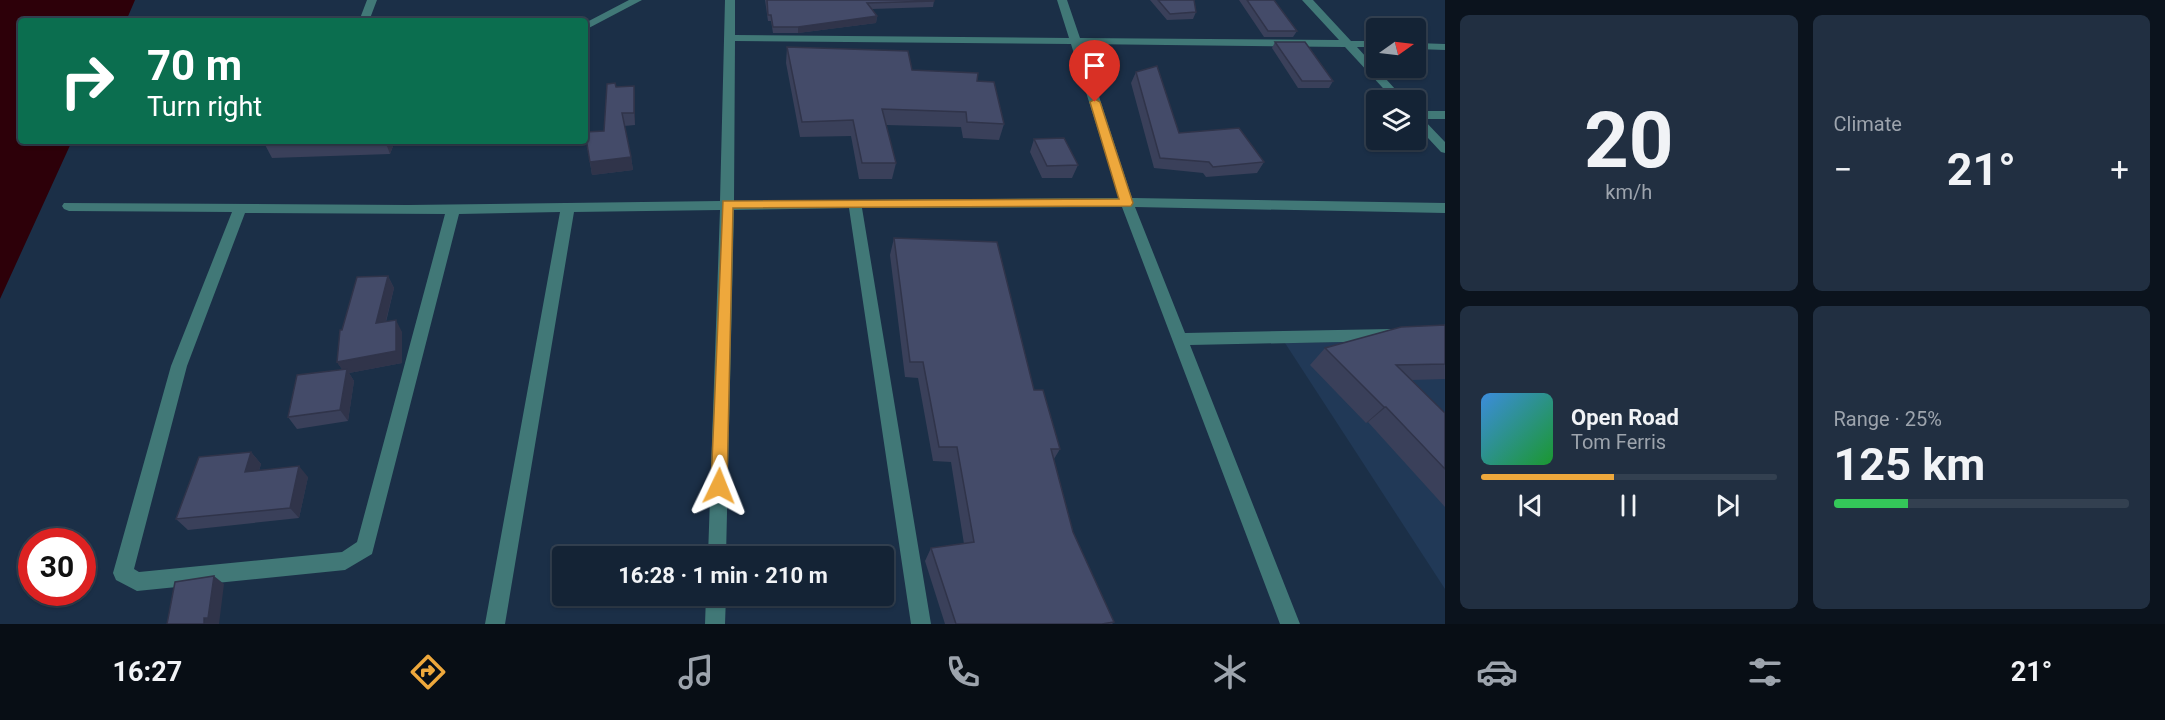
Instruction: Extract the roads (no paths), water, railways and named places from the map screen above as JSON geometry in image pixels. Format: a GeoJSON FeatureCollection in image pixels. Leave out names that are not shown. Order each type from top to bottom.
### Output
{"type":"FeatureCollection","features":[{"type":"Feature","properties":{"kind":"street"},"geometry":{"type":"LineString","coordinates":[[365,18],[372,0]]}},
{"type":"Feature","properties":{"kind":"street"},"geometry":{"type":"LineString","coordinates":[[588,25],[637,0]]}},
{"type":"Feature","properties":{"kind":"street"},"geometry":{"type":"LineString","coordinates":[[717,546],[728,204],[730,0]]}},
{"type":"Feature","properties":{"kind":"street"},"geometry":{"type":"LineString","coordinates":[[1062,0],[1127,203],[1290,624]]}},
{"type":"Feature","properties":{"kind":"street"},"geometry":{"type":"LineString","coordinates":[[1307,0],[1391,90]]}},
{"type":"Feature","properties":{"kind":"street"},"geometry":{"type":"LineString","coordinates":[[731,38],[1366,43]]}},
{"type":"Feature","properties":{"kind":"street"},"geometry":{"type":"LineString","coordinates":[[1426,46],[1445,47]]}},
{"type":"Feature","properties":{"kind":"street"},"geometry":{"type":"LineString","coordinates":[[1426,116],[1445,115]]}},
{"type":"Feature","properties":{"kind":"street"},"geometry":{"type":"LineString","coordinates":[[1426,128],[1445,149]]}},
{"type":"Feature","properties":{"kind":"street"},"geometry":{"type":"LineString","coordinates":[[69,206],[453,209],[728,204],[1276,203],[1445,208]]}},
{"type":"Feature","properties":{"kind":"street"},"geometry":{"type":"LineString","coordinates":[[855,205],[921,624]]}},
{"type":"Feature","properties":{"kind":"street"},"geometry":{"type":"LineString","coordinates":[[495,624],[568,207]]}},
{"type":"Feature","properties":{"kind":"street"},"geometry":{"type":"LineString","coordinates":[[240,208],[179,366],[123,573],[137,582],[345,561],[365,548],[453,209]]}},
{"type":"Feature","properties":{"kind":"street"},"geometry":{"type":"LineString","coordinates":[[1179,339],[1410,334]]}},
{"type":"Feature","properties":{"kind":"street"},"geometry":{"type":"LineString","coordinates":[[715,624],[716,606]]}}]}
